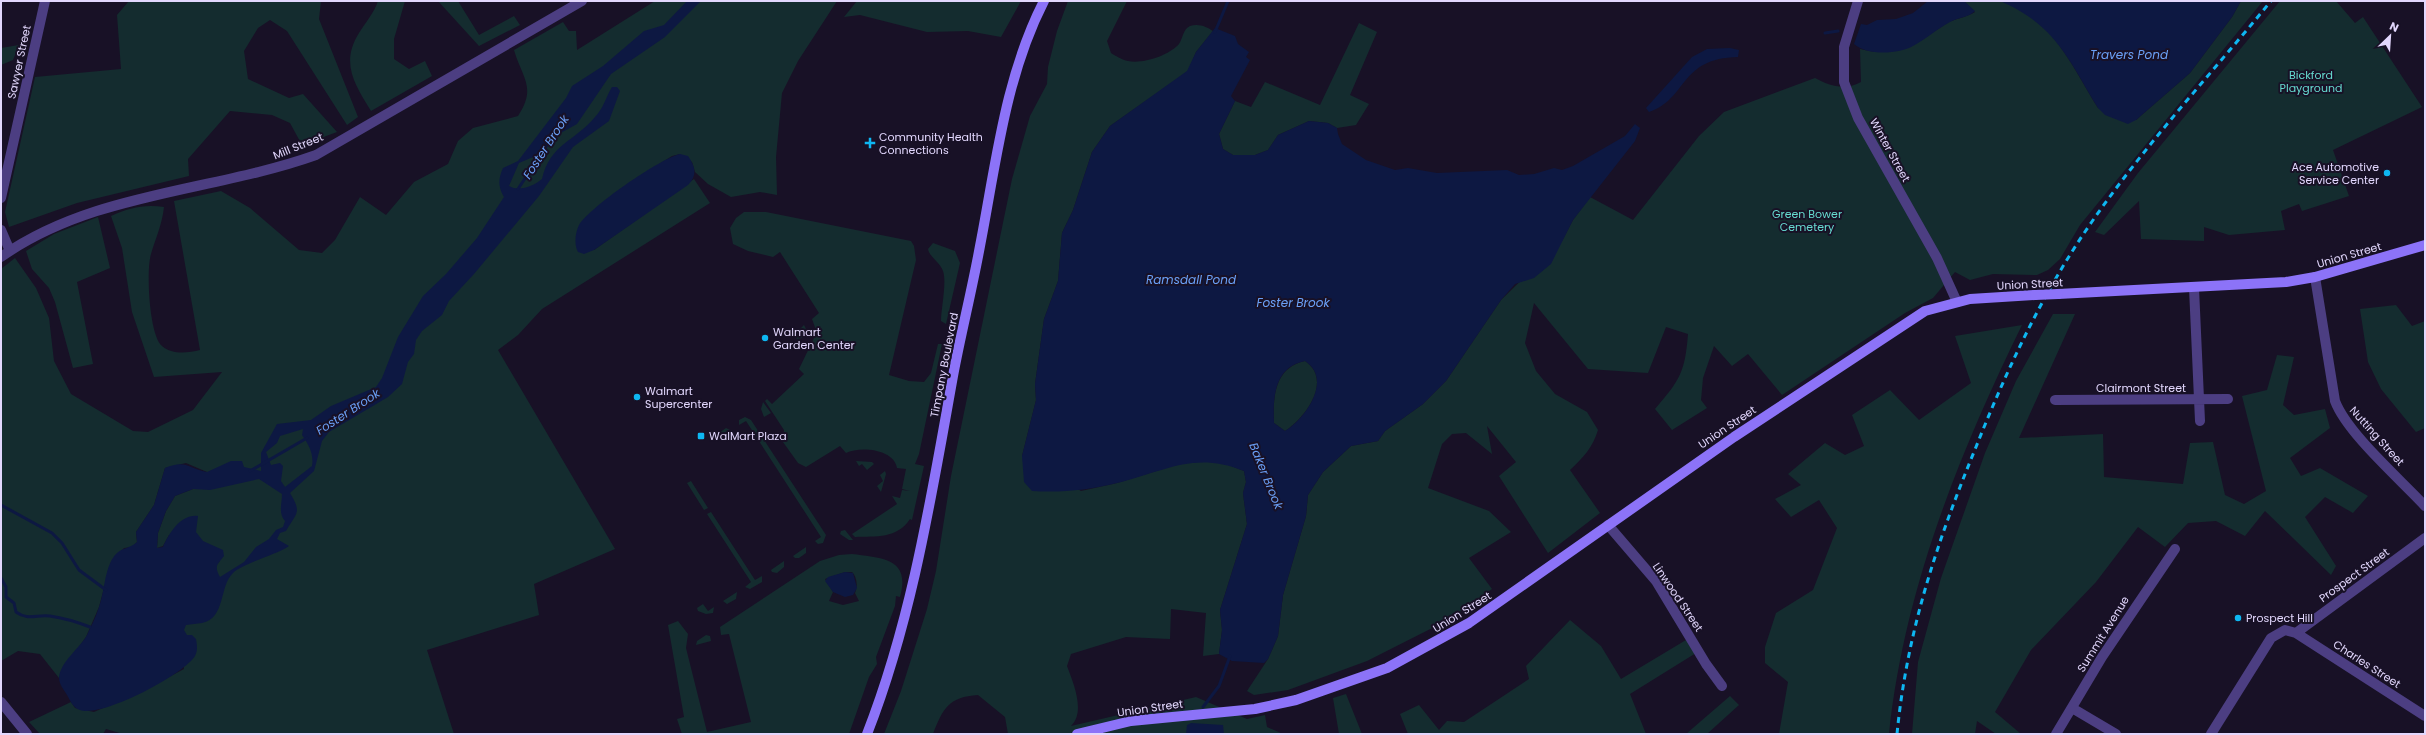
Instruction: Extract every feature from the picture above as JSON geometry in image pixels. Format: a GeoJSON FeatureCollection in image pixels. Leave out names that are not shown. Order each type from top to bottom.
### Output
{"type":"FeatureCollection","features":[{"type":"Feature","properties":{"kind":"street","name":"Sawyer Street"},"geometry":{"type":"LineString","coordinates":[[1,198],[45,1]]}},
{"type":"Feature","properties":{"kind":"street","name":"Mill Street"},"geometry":{"type":"LineString","coordinates":[[1,257],[53,227],[102,210],[128,202],[277,169],[316,155],[582,1]]}},
{"type":"Feature","properties":{"kind":"street","name":"Timpany Boulevard"},"geometry":{"type":"LineString","coordinates":[[867,734],[897,647],[926,527],[954,373],[1006,110],[1019,58],[1044,1]]}},
{"type":"Feature","properties":{"kind":"street","name":"Winter Street"},"geometry":{"type":"LineString","coordinates":[[1858,1],[1843,53],[1844,82],[1852,106],[1869,139],[1937,258],[1957,302]]}},
{"type":"Feature","properties":{"kind":"street"},"geometry":{"type":"LineString","coordinates":[[1,230],[10,251]]}},
{"type":"Feature","properties":{"kind":"street","name":"Union Street"},"geometry":{"type":"LineString","coordinates":[[1077,734],[1131,721],[1255,709],[1296,700],[1387,668],[1469,623],[1608,525],[1901,325],[1925,311],[1957,302],[2058,294],[2259,285],[2315,277],[2425,245]]}},
{"type":"Feature","properties":{"kind":"street","name":"Nutting Street"},"geometry":{"type":"LineString","coordinates":[[2315,277],[2335,401],[2339,410],[2359,436],[2425,506]]}},
{"type":"Feature","properties":{"kind":"street"},"geometry":{"type":"LineString","coordinates":[[2194,288],[2200,421]]}},
{"type":"Feature","properties":{"kind":"street","name":"Clairmont Street"},"geometry":{"type":"LineString","coordinates":[[2055,400],[2228,399]]}},
{"type":"Feature","properties":{"kind":"street","name":"Linwood Street"},"geometry":{"type":"LineString","coordinates":[[1608,525],[1656,582],[1706,664],[1722,686]]}},
{"type":"Feature","properties":{"kind":"street","name":"Prospect Street"},"geometry":{"type":"LineString","coordinates":[[2296,633],[2425,538]]}},
{"type":"Feature","properties":{"kind":"street","name":"Summit Avenue"},"geometry":{"type":"LineString","coordinates":[[2056,734],[2102,657],[2176,549]]}},
{"type":"Feature","properties":{"kind":"street"},"geometry":{"type":"LineString","coordinates":[[2211,734],[2267,642],[2281,631],[2296,633]]}},
{"type":"Feature","properties":{"kind":"street","name":"Charles Street"},"geometry":{"type":"LineString","coordinates":[[2296,633],[2425,716]]}},
{"type":"Feature","properties":{"kind":"street"},"geometry":{"type":"LineString","coordinates":[[1,702],[27,734]]}},
{"type":"Feature","properties":{"kind":"street"},"geometry":{"type":"LineString","coordinates":[[2072,708],[2116,734]]}},
{"type":"Feature","properties":{"kind":"green space"},"geometry":{"type":"Polygon","coordinates":[[[129,1],[321,1],[319,19],[358,117],[347,125],[287,31],[270,20],[258,28],[244,51],[248,79],[289,98],[303,94],[337,132],[302,145],[290,123],[272,115],[230,111],[188,159],[189,176],[77,203],[9,227],[5,212],[35,77],[121,69],[117,15],[129,1]]]}},
{"type":"Feature","properties":{"kind":"green space"},"geometry":{"type":"Polygon","coordinates":[[[378,1],[405,1],[394,39],[394,59],[409,69],[425,61],[432,76],[371,111],[355,83],[350,64],[353,44],[372,14],[378,1]]]}},
{"type":"Feature","properties":{"kind":"green space"},"geometry":{"type":"Polygon","coordinates":[[[438,1],[458,1],[479,35],[514,16],[520,25],[479,46],[438,1]]]}},
{"type":"Feature","properties":{"kind":"green space"},"geometry":{"type":"Polygon","coordinates":[[[655,1],[837,1],[798,61],[782,93],[776,157],[777,195],[760,192],[731,197],[708,184],[695,172],[692,162],[680,154],[672,156],[622,188],[580,225],[594,250],[694,179],[710,203],[542,309],[518,335],[498,350],[615,549],[534,584],[539,615],[427,650],[454,734],[123,734],[106,729],[103,734],[40,734],[29,722],[71,702],[75,708],[94,712],[152,686],[184,669],[180,634],[216,569],[216,564],[220,561],[169,535],[163,546],[157,548],[158,533],[166,511],[175,496],[193,489],[207,472],[186,463],[165,468],[154,505],[136,532],[137,542],[132,547],[124,548],[111,562],[99,607],[86,637],[62,670],[59,678],[40,654],[18,651],[1,661],[1,269],[15,258],[36,288],[49,318],[54,361],[71,394],[133,431],[148,432],[193,410],[222,372],[154,377],[132,312],[122,248],[111,216],[137,207],[164,207],[151,254],[149,274],[151,316],[154,329],[162,346],[170,351],[190,352],[200,350],[174,201],[221,191],[250,208],[299,250],[322,253],[335,240],[360,197],[386,215],[414,182],[448,164],[458,141],[473,128],[518,116],[524,106],[527,97],[527,90],[524,76],[514,50],[563,22],[569,31],[576,31],[577,50],[655,1]]]}},
{"type":"Feature","properties":{"kind":"green space"},"geometry":{"type":"Polygon","coordinates":[[[857,1],[1021,1],[1001,37],[968,31],[927,32],[860,15],[844,17],[857,1]]]}},
{"type":"Feature","properties":{"kind":"green space"},"geometry":{"type":"Polygon","coordinates":[[[1068,1],[1127,1],[1107,41],[1111,53],[1128,61],[1134,62],[1148,60],[1168,52],[1179,44],[1184,31],[1190,26],[1200,25],[1213,31],[1196,52],[1188,71],[1110,126],[1092,152],[1073,210],[1062,233],[1058,281],[1044,319],[1035,384],[1036,400],[1022,456],[1081,491],[1117,483],[1182,463],[1209,461],[1224,463],[1244,471],[1246,482],[1243,493],[1247,524],[1220,610],[1222,630],[1219,654],[1203,656],[1206,613],[1171,609],[1170,639],[1126,637],[1071,654],[1067,666],[1075,688],[1078,713],[1071,726],[1196,697],[1247,719],[1265,715],[1267,727],[1283,734],[1008,734],[1005,717],[978,695],[960,698],[948,706],[940,717],[933,734],[884,734],[901,691],[927,609],[936,571],[951,476],[1012,179],[1030,116],[1047,84],[1048,67],[1057,31],[1068,1]]]}},
{"type":"Feature","properties":{"kind":"green space","name":"Green Bower Cemetery"},"geometry":{"type":"Polygon","coordinates":[[[1964,1],[2001,1],[2018,8],[2034,18],[2047,30],[2070,60],[2098,108],[2136,120],[2190,73],[2232,17],[2241,1],[2263,1],[2080,225],[2060,259],[2048,270],[2037,275],[1993,274],[1970,280],[1955,272],[1933,298],[1905,313],[1782,395],[1748,354],[1732,366],[1714,346],[1703,378],[1701,400],[1707,408],[1672,430],[1655,409],[1676,383],[1680,375],[1685,358],[1688,334],[1666,327],[1648,373],[1588,369],[1534,303],[1525,343],[1536,371],[1555,394],[1587,412],[1598,430],[1587,452],[1570,470],[1600,513],[1548,553],[1499,476],[1516,462],[1487,426],[1492,454],[1466,433],[1452,434],[1442,444],[1428,488],[1489,511],[1511,532],[1469,558],[1492,589],[1450,619],[1367,661],[1288,690],[1254,695],[1247,691],[1268,659],[1278,636],[1283,595],[1306,516],[1308,495],[1323,472],[1351,446],[1378,441],[1385,431],[1423,404],[1446,381],[1501,300],[1562,241],[1573,220],[1590,197],[1633,220],[1699,136],[1724,112],[1815,78],[1837,86],[1843,87],[1855,85],[1861,82],[1860,49],[1886,52],[1898,50],[1918,42],[1949,22],[1975,12],[1964,1]]]}},
{"type":"Feature","properties":{"kind":"green space","name":"Bickford Playground"},"geometry":{"type":"Polygon","coordinates":[[[2280,1],[2336,1],[2355,23],[2363,17],[2422,107],[2333,150],[2349,196],[2302,211],[2299,204],[2281,211],[2285,230],[2229,235],[2204,227],[2204,241],[2141,239],[2139,201],[2104,235],[2095,232],[2138,173],[2280,1]]]}},
{"type":"Feature","properties":{"kind":"green space"},"geometry":{"type":"Polygon","coordinates":[[[1359,23],[1377,32],[1350,95],[1369,104],[1356,125],[1337,128],[1328,123],[1309,121],[1278,135],[1268,150],[1255,155],[1233,155],[1223,149],[1219,134],[1235,101],[1251,107],[1265,82],[1320,105],[1359,23]]]}},
{"type":"Feature","properties":{"kind":"green space"},"geometry":{"type":"Polygon","coordinates":[[[19,45],[13,60],[1,65],[1,48],[19,45]]]}},
{"type":"Feature","properties":{"kind":"green space"},"geometry":{"type":"Polygon","coordinates":[[[744,212],[766,212],[911,241],[914,246],[916,260],[889,375],[909,381],[924,382],[931,373],[938,344],[942,344],[919,454],[915,464],[924,466],[912,520],[910,519],[899,530],[886,535],[878,536],[855,537],[852,534],[897,504],[892,496],[900,498],[902,490],[910,491],[902,489],[906,469],[897,468],[895,462],[883,453],[859,450],[846,453],[840,446],[806,467],[798,463],[783,442],[784,430],[765,401],[767,399],[772,404],[804,374],[799,369],[814,338],[816,330],[812,319],[819,313],[780,252],[773,257],[748,251],[733,244],[730,228],[736,218],[744,212]]]}},
{"type":"Feature","properties":{"kind":"green space"},"geometry":{"type":"Polygon","coordinates":[[[98,217],[110,268],[77,282],[93,364],[73,368],[55,302],[49,288],[32,269],[26,251],[54,234],[98,217]]]}},
{"type":"Feature","properties":{"kind":"green space"},"geometry":{"type":"Polygon","coordinates":[[[933,243],[955,251],[960,263],[946,324],[941,321],[944,288],[943,271],[928,249],[933,243]]]}},
{"type":"Feature","properties":{"kind":"green space"},"geometry":{"type":"Polygon","coordinates":[[[2396,305],[2412,326],[2425,321],[2425,428],[2416,432],[2381,389],[2368,362],[2360,309],[2396,305]]]}},
{"type":"Feature","properties":{"kind":"green space"},"geometry":{"type":"Polygon","coordinates":[[[2053,314],[2075,314],[2019,438],[2103,434],[2104,477],[2183,484],[2190,443],[2213,442],[2225,495],[2244,504],[2266,491],[2242,396],[2267,390],[2277,355],[2294,357],[2283,405],[2294,415],[2325,409],[2330,428],[2290,458],[2301,476],[2320,468],[2368,496],[2353,513],[2325,497],[2305,517],[2336,566],[2331,575],[2265,511],[2245,536],[2216,521],[2188,523],[2165,547],[2138,527],[2096,582],[2031,650],[1995,712],[2021,734],[1996,734],[1977,721],[1975,734],[1912,734],[1918,662],[1941,578],[1985,453],[2016,381],[2053,314]]]}},
{"type":"Feature","properties":{"kind":"green space"},"geometry":{"type":"Polygon","coordinates":[[[804,325],[806,329],[802,338],[796,339],[801,333],[799,330],[804,325]]]}},
{"type":"Feature","properties":{"kind":"green space"},"geometry":{"type":"Polygon","coordinates":[[[2022,325],[1956,473],[1921,575],[1907,627],[1896,680],[1889,734],[1779,734],[1788,682],[1765,663],[1765,647],[1776,613],[1813,590],[1837,528],[1819,500],[1791,517],[1775,499],[1801,485],[1788,474],[1825,443],[1845,455],[1864,446],[1852,415],[1890,390],[1919,420],[1971,383],[1955,336],[2022,325]]]}},
{"type":"Feature","properties":{"kind":"green space"},"geometry":{"type":"Polygon","coordinates":[[[1305,361],[1313,369],[1317,378],[1317,388],[1308,408],[1293,425],[1285,431],[1274,423],[1275,394],[1281,377],[1287,370],[1305,361]]]}},
{"type":"Feature","properties":{"kind":"green space"},"geometry":{"type":"Polygon","coordinates":[[[763,402],[771,413],[764,417],[761,409],[763,402]]]}},
{"type":"Feature","properties":{"kind":"green space"},"geometry":{"type":"Polygon","coordinates":[[[745,417],[751,420],[826,535],[823,543],[818,544],[815,541],[821,537],[746,421],[739,425],[739,420],[745,417]]]}},
{"type":"Feature","properties":{"kind":"green space"},"geometry":{"type":"Polygon","coordinates":[[[726,428],[730,430],[717,439],[716,435],[726,428]]]}},
{"type":"Feature","properties":{"kind":"green space"},"geometry":{"type":"Polygon","coordinates":[[[856,461],[872,462],[874,464],[867,470],[862,464],[859,466],[856,461]]]}},
{"type":"Feature","properties":{"kind":"green space"},"geometry":{"type":"Polygon","coordinates":[[[885,471],[886,474],[881,492],[877,486],[883,481],[880,475],[885,471]]]}},
{"type":"Feature","properties":{"kind":"green space"},"geometry":{"type":"Polygon","coordinates":[[[691,481],[708,508],[704,510],[687,483],[691,481]]]}},
{"type":"Feature","properties":{"kind":"green space"},"geometry":{"type":"Polygon","coordinates":[[[711,512],[755,580],[762,576],[762,582],[750,589],[745,587],[751,582],[707,514],[711,512]]]}},
{"type":"Feature","properties":{"kind":"green space"},"geometry":{"type":"Polygon","coordinates":[[[845,530],[853,540],[849,540],[840,534],[841,531],[845,530]]]}},
{"type":"Feature","properties":{"kind":"green space"},"geometry":{"type":"Polygon","coordinates":[[[806,547],[806,553],[799,558],[795,558],[793,556],[806,547]]]}},
{"type":"Feature","properties":{"kind":"green space"},"geometry":{"type":"Polygon","coordinates":[[[839,555],[863,555],[891,562],[898,567],[901,574],[902,584],[900,597],[896,596],[895,606],[876,657],[877,664],[869,677],[849,734],[682,734],[677,719],[684,717],[668,625],[678,621],[688,634],[686,648],[707,732],[751,722],[729,634],[721,635],[720,627],[820,561],[839,555]],[[845,572],[825,579],[833,592],[829,601],[843,605],[859,601],[855,593],[856,579],[852,572],[845,572]]]}},
{"type":"Feature","properties":{"kind":"green space"},"geometry":{"type":"Polygon","coordinates":[[[784,561],[784,567],[777,573],[772,572],[771,570],[784,561]]]}},
{"type":"Feature","properties":{"kind":"green space"},"geometry":{"type":"Polygon","coordinates":[[[737,592],[736,599],[727,604],[723,601],[737,592]]]}},
{"type":"Feature","properties":{"kind":"green space"},"geometry":{"type":"Polygon","coordinates":[[[703,604],[708,611],[714,607],[713,613],[706,614],[698,611],[697,608],[703,604]]]}},
{"type":"Feature","properties":{"kind":"green space"},"geometry":{"type":"Polygon","coordinates":[[[1570,620],[1601,646],[1621,679],[1686,640],[1696,653],[1630,694],[1646,734],[1408,734],[1400,714],[1419,705],[1439,730],[1447,721],[1464,722],[1529,679],[1526,666],[1570,620]]]}},
{"type":"Feature","properties":{"kind":"green space"},"geometry":{"type":"Polygon","coordinates":[[[706,635],[710,636],[711,641],[696,645],[697,641],[706,635]]]}},
{"type":"Feature","properties":{"kind":"green space"},"geometry":{"type":"Polygon","coordinates":[[[1346,694],[1362,734],[1339,734],[1333,698],[1346,694]]]}},
{"type":"Feature","properties":{"kind":"green space"},"geometry":{"type":"Polygon","coordinates":[[[1730,696],[1739,705],[1707,734],[1686,734],[1730,696]]]}},
{"type":"Feature","properties":{"kind":"water"},"geometry":{"type":"Polygon","coordinates":[[[687,1],[701,1],[665,37],[611,74],[577,124],[557,135],[533,157],[519,163],[509,186],[513,188],[522,188],[539,182],[542,179],[551,158],[557,151],[598,114],[612,87],[617,87],[620,91],[609,121],[573,147],[539,196],[474,274],[449,301],[442,315],[422,331],[416,340],[414,354],[408,362],[402,384],[388,397],[329,432],[322,441],[314,471],[290,493],[296,505],[297,512],[286,531],[280,533],[277,539],[289,546],[238,569],[229,579],[215,615],[210,620],[202,623],[186,625],[184,630],[187,635],[192,635],[196,639],[197,650],[195,656],[188,664],[159,684],[123,701],[106,708],[91,711],[75,708],[61,685],[59,680],[60,672],[66,661],[87,635],[98,611],[111,561],[118,552],[132,546],[137,542],[136,532],[154,505],[165,468],[172,465],[182,464],[207,472],[231,461],[242,461],[244,467],[261,471],[261,453],[277,424],[311,420],[331,406],[376,387],[382,378],[398,337],[423,296],[446,274],[477,238],[504,197],[499,183],[503,168],[518,161],[566,98],[572,86],[603,66],[644,31],[664,25],[687,1]],[[303,429],[280,436],[277,443],[266,452],[271,465],[280,463],[283,466],[281,481],[285,487],[312,466],[312,454],[302,435],[303,429]],[[259,479],[210,490],[193,489],[175,496],[166,511],[158,533],[157,548],[163,547],[172,531],[181,521],[192,516],[198,516],[196,532],[203,541],[223,550],[224,556],[217,566],[220,577],[244,562],[256,547],[269,539],[276,530],[283,527],[285,521],[281,512],[282,494],[259,479]]]}},
{"type":"Feature","properties":{"kind":"water"},"geometry":{"type":"Polygon","coordinates":[[[1928,1],[1964,1],[1975,11],[1969,15],[1950,22],[1913,46],[1900,51],[1875,52],[1860,48],[1854,44],[1861,24],[1867,25],[1877,20],[1896,19],[1913,13],[1928,1]]]}},
{"type":"Feature","properties":{"kind":"water","name":"Travers Pond"},"geometry":{"type":"Polygon","coordinates":[[[2000,1],[2241,1],[2232,17],[2190,73],[2136,120],[2128,124],[2105,115],[2098,108],[2069,59],[2048,32],[2019,10],[2000,1]]]}},
{"type":"Feature","properties":{"kind":"water","name":"Ramsdall Pond"},"geometry":{"type":"Polygon","coordinates":[[[1215,28],[1235,36],[1238,44],[1249,52],[1246,57],[1250,60],[1231,96],[1235,101],[1219,134],[1223,149],[1233,155],[1255,155],[1268,150],[1278,135],[1309,121],[1328,123],[1337,128],[1342,144],[1366,160],[1395,170],[1408,168],[1437,173],[1507,170],[1519,175],[1534,174],[1554,168],[1562,170],[1573,166],[1625,136],[1635,124],[1640,128],[1635,141],[1573,220],[1551,264],[1534,278],[1515,284],[1501,300],[1446,381],[1423,404],[1385,431],[1378,441],[1351,446],[1323,472],[1308,495],[1306,516],[1283,595],[1278,636],[1268,659],[1264,663],[1232,661],[1219,654],[1222,630],[1220,610],[1247,524],[1243,493],[1246,482],[1244,471],[1226,465],[1195,463],[1180,465],[1117,483],[1064,491],[1032,491],[1024,482],[1022,456],[1036,400],[1035,384],[1044,319],[1058,281],[1062,233],[1073,210],[1092,152],[1110,126],[1187,71],[1196,52],[1215,28]],[[1305,361],[1295,364],[1281,376],[1275,394],[1274,423],[1285,431],[1301,417],[1313,398],[1317,388],[1317,378],[1313,369],[1305,361]]]}},
{"type":"Feature","properties":{"kind":"water"},"geometry":{"type":"Polygon","coordinates":[[[1730,48],[1739,50],[1738,57],[1719,59],[1705,64],[1694,71],[1671,98],[1662,106],[1649,112],[1646,108],[1692,57],[1707,49],[1730,48]]]}},
{"type":"Feature","properties":{"kind":"water"},"geometry":{"type":"Polygon","coordinates":[[[680,154],[688,156],[694,167],[693,178],[688,185],[594,250],[584,254],[578,252],[576,239],[579,225],[596,207],[642,174],[680,154]]]}},
{"type":"Feature","properties":{"kind":"water"},"geometry":{"type":"Polygon","coordinates":[[[845,572],[853,573],[857,588],[853,595],[845,597],[833,592],[825,581],[828,577],[845,572]]]}},
{"type":"Feature","properties":{"kind":"water"},"geometry":{"type":"Polygon","coordinates":[[[1191,723],[1223,725],[1224,734],[1186,734],[1187,725],[1191,723]]]}},
{"type":"Feature","properties":{"kind":"waterway","name":"Foster Brook"},"geometry":{"type":"LineString","coordinates":[[1215,32],[1228,1]]}},
{"type":"Feature","properties":{"kind":"waterway","name":"Foster Brook"},"geometry":{"type":"LineString","coordinates":[[1825,33],[1838,31]]}},
{"type":"Feature","properties":{"kind":"waterway","name":"Foster Brook"},"geometry":{"type":"LineString","coordinates":[[518,189],[551,139]]}},
{"type":"Feature","properties":{"kind":"waterway","name":"Foster Brook"},"geometry":{"type":"LineString","coordinates":[[250,471],[307,438]]}},
{"type":"Feature","properties":{"kind":"waterway","name":"Foster Brook"},"geometry":{"type":"LineString","coordinates":[[1,505],[52,533],[62,543],[79,570],[106,590]]}},
{"type":"Feature","properties":{"kind":"waterway"},"geometry":{"type":"LineString","coordinates":[[1,578],[6,587],[6,597],[14,603],[16,612],[20,615],[29,617],[55,617],[70,620],[90,627]]}},
{"type":"Feature","properties":{"kind":"waterway","name":"Baker Brook"},"geometry":{"type":"LineString","coordinates":[[1203,707],[1219,686],[1230,656]]}},
{"type":"Feature","properties":{"kind":"railway"},"geometry":{"type":"LineString","coordinates":[[1897,734],[1908,659],[1916,623],[1937,552],[1962,482],[1988,418],[2027,332],[2057,276],[2091,223],[2112,194],[2156,138],[2271,1]]}},
{"type":"Feature","properties":{"kind":"place","name":"Community Health Connections"},"geometry":{"type":"Point","coordinates":[870,143]}},
{"type":"Feature","properties":{"kind":"place","name":"Ace Automotive Service Center"},"geometry":{"type":"Point","coordinates":[2387,173]}},
{"type":"Feature","properties":{"kind":"place","name":"Walmart Garden Center"},"geometry":{"type":"Point","coordinates":[765,338]}},
{"type":"Feature","properties":{"kind":"place","name":"Walmart Supercenter"},"geometry":{"type":"Point","coordinates":[637,397]}},
{"type":"Feature","properties":{"kind":"place","name":"WalMart Plaza"},"geometry":{"type":"Point","coordinates":[701,436]}},
{"type":"Feature","properties":{"kind":"place","name":"Prospect Hill"},"geometry":{"type":"Point","coordinates":[2238,618]}}]}
